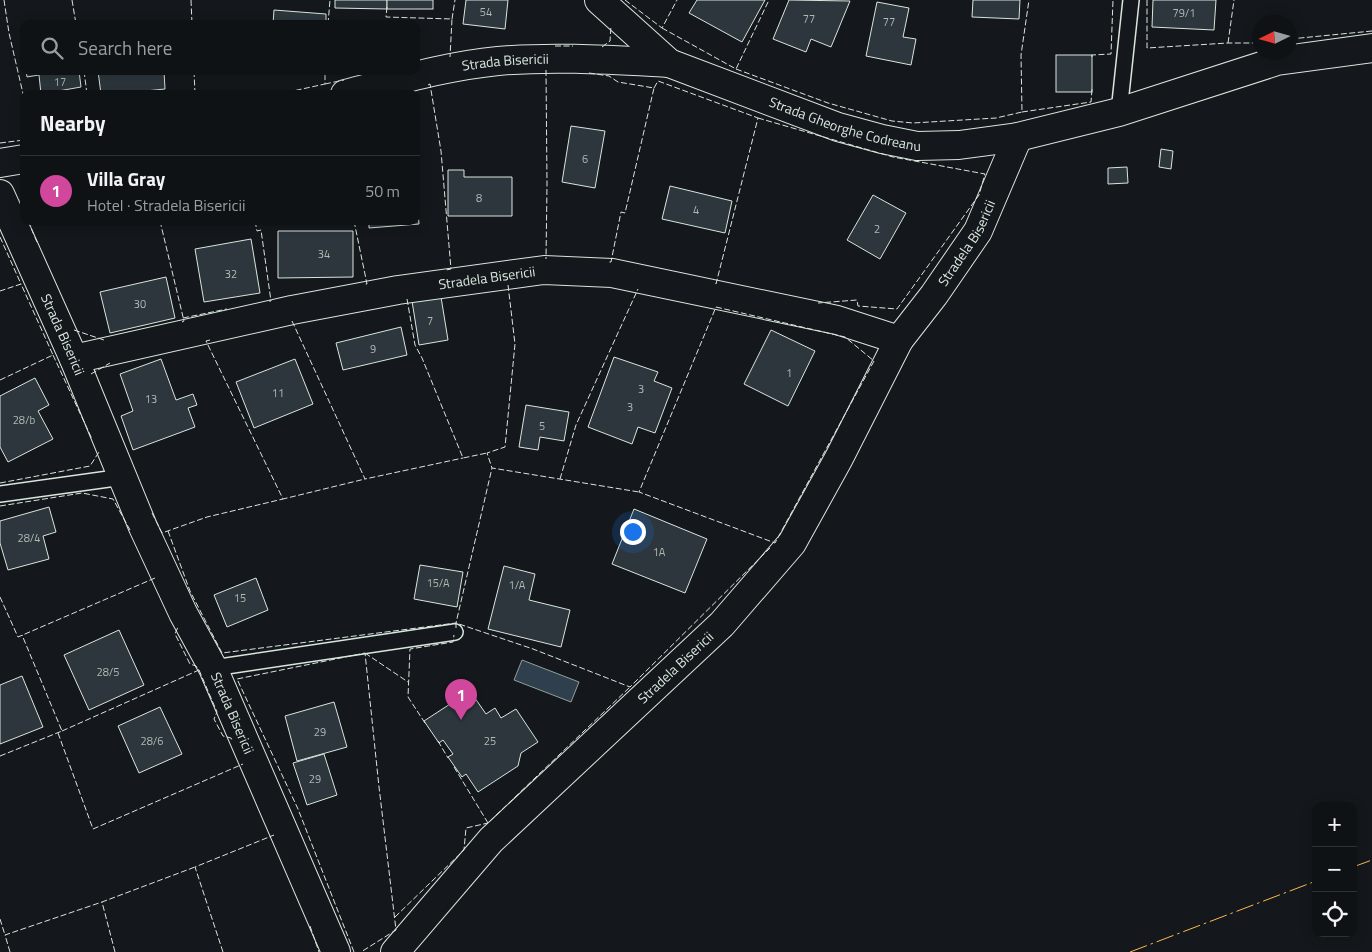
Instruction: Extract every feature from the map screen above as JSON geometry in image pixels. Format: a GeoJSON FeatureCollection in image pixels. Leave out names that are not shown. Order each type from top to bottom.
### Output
{"type":"FeatureCollection","features":[{"type":"Feature","properties":{"kind":"street","name":"Strada Gheorghe Codreanu"},"geometry":{"type":"LineString","coordinates":[[599,0],[669,63],[838,127],[882,139],[918,146],[959,145],[1018,137],[1119,112],[1277,61],[1372,48]]}},
{"type":"Feature","properties":{"kind":"street","name":"Strada Bisericii"},"geometry":{"type":"LineString","coordinates":[[361,90],[446,69],[497,61],[592,60],[669,63]]}},
{"type":"Feature","properties":{"kind":"street","name":"Stradela Bisericii"},"geometry":{"type":"LineString","coordinates":[[395,952],[490,840],[722,624],[792,543],[839,458],[900,340],[978,231],[1018,137]]}},
{"type":"Feature","properties":{"kind":"street"},"geometry":{"type":"LineString","coordinates":[[0,164],[20,160]]}},
{"type":"Feature","properties":{"kind":"street","name":"Strada Bisericii"},"geometry":{"type":"LineString","coordinates":[[0,194],[74,359],[143,527],[183,613],[213,668],[336,952]]}},
{"type":"Feature","properties":{"kind":"street","name":"Stradela Bisericii"},"geometry":{"type":"LineString","coordinates":[[74,359],[292,310],[398,290],[544,270],[612,273],[837,320],[900,340]]}},
{"type":"Feature","properties":{"kind":"lane"},"geometry":{"type":"LineString","coordinates":[[1119,112],[1131,0]]}},
{"type":"Feature","properties":{"kind":"lane"},"geometry":{"type":"LineString","coordinates":[[0,494],[123,477]]}},
{"type":"Feature","properties":{"kind":"lane"},"geometry":{"type":"LineString","coordinates":[[213,668],[455,632]]}},
{"type":"Feature","properties":{"kind":"water"},"geometry":{"type":"Polygon","coordinates":[[[522,660],[579,682],[571,702],[514,680],[522,660]]]}},
{"type":"Feature","properties":{"kind":"building"},"geometry":{"type":"Polygon","coordinates":[[[335,0],[387,0],[387,9],[335,8],[335,0]]]}},
{"type":"Feature","properties":{"kind":"building"},"geometry":{"type":"Polygon","coordinates":[[[387,0],[433,0],[433,9],[387,9],[387,0]]]}},
{"type":"Feature","properties":{"kind":"building"},"geometry":{"type":"Polygon","coordinates":[[[466,0],[508,0],[505,29],[463,24],[466,0]]]}},
{"type":"Feature","properties":{"kind":"building"},"geometry":{"type":"Polygon","coordinates":[[[697,0],[765,0],[742,42],[689,13],[697,0]]]}},
{"type":"Feature","properties":{"kind":"building"},"geometry":{"type":"Polygon","coordinates":[[[789,0],[850,1],[831,47],[811,39],[806,52],[773,39],[789,0]]]}},
{"type":"Feature","properties":{"kind":"building"},"geometry":{"type":"Polygon","coordinates":[[[973,0],[1020,0],[1019,19],[972,17],[973,0]]]}},
{"type":"Feature","properties":{"kind":"building"},"geometry":{"type":"Polygon","coordinates":[[[1153,0],[1216,0],[1214,30],[1152,27],[1153,0]]]}},
{"type":"Feature","properties":{"kind":"building"},"geometry":{"type":"Polygon","coordinates":[[[877,2],[909,8],[903,37],[916,39],[911,65],[866,56],[877,2]]]}},
{"type":"Feature","properties":{"kind":"building"},"geometry":{"type":"Polygon","coordinates":[[[274,10],[326,14],[326,20],[273,20],[274,10]]]}},
{"type":"Feature","properties":{"kind":"building"},"geometry":{"type":"Polygon","coordinates":[[[1056,55],[1092,55],[1092,92],[1056,92],[1056,55]]]}},
{"type":"Feature","properties":{"kind":"building"},"geometry":{"type":"Polygon","coordinates":[[[39,75],[80,75],[81,87],[64,90],[41,90],[39,75]]]}},
{"type":"Feature","properties":{"kind":"building"},"geometry":{"type":"Polygon","coordinates":[[[99,75],[164,75],[165,89],[100,90],[99,75]]]}},
{"type":"Feature","properties":{"kind":"building"},"geometry":{"type":"Polygon","coordinates":[[[571,126],[605,131],[595,188],[562,182],[571,126]]]}},
{"type":"Feature","properties":{"kind":"building"},"geometry":{"type":"Polygon","coordinates":[[[1161,149],[1173,151],[1171,169],[1159,167],[1161,149]]]}},
{"type":"Feature","properties":{"kind":"building"},"geometry":{"type":"Polygon","coordinates":[[[1127,167],[1128,183],[1108,184],[1108,168],[1127,167]]]}},
{"type":"Feature","properties":{"kind":"building"},"geometry":{"type":"Polygon","coordinates":[[[448,170],[464,170],[464,177],[512,177],[512,216],[448,216],[448,170]]]}},
{"type":"Feature","properties":{"kind":"building"},"geometry":{"type":"Polygon","coordinates":[[[670,186],[732,201],[725,233],[662,219],[670,186]]]}},
{"type":"Feature","properties":{"kind":"building"},"geometry":{"type":"Polygon","coordinates":[[[873,195],[906,213],[880,259],[847,240],[873,195]]]}},
{"type":"Feature","properties":{"kind":"building"},"geometry":{"type":"Polygon","coordinates":[[[369,225],[406,225],[369,228],[369,225]]]}},
{"type":"Feature","properties":{"kind":"building"},"geometry":{"type":"Polygon","coordinates":[[[278,231],[353,231],[353,277],[278,278],[278,231]]]}},
{"type":"Feature","properties":{"kind":"building"},"geometry":{"type":"Polygon","coordinates":[[[251,239],[260,293],[204,302],[195,249],[251,239]]]}},
{"type":"Feature","properties":{"kind":"building"},"geometry":{"type":"Polygon","coordinates":[[[166,277],[175,318],[110,333],[100,292],[166,277]]]}},
{"type":"Feature","properties":{"kind":"building"},"geometry":{"type":"Polygon","coordinates":[[[441,297],[448,340],[419,345],[412,301],[441,297]]]}},
{"type":"Feature","properties":{"kind":"building"},"geometry":{"type":"Polygon","coordinates":[[[401,327],[407,355],[343,370],[336,343],[401,327]]]}},
{"type":"Feature","properties":{"kind":"building"},"geometry":{"type":"Polygon","coordinates":[[[771,330],[815,351],[788,406],[744,384],[771,330]]]}},
{"type":"Feature","properties":{"kind":"building"},"geometry":{"type":"Polygon","coordinates":[[[614,357],[658,372],[654,381],[672,388],[655,433],[638,427],[632,444],[588,427],[614,357]]]}},
{"type":"Feature","properties":{"kind":"building"},"geometry":{"type":"Polygon","coordinates":[[[161,359],[176,400],[193,394],[197,405],[188,408],[195,427],[133,450],[121,416],[133,411],[120,374],[161,359]]]}},
{"type":"Feature","properties":{"kind":"building"},"geometry":{"type":"Polygon","coordinates":[[[295,359],[313,404],[254,428],[236,382],[295,359]]]}},
{"type":"Feature","properties":{"kind":"building"},"geometry":{"type":"Polygon","coordinates":[[[35,378],[49,405],[38,411],[53,439],[8,462],[0,447],[0,396],[35,378]]]}},
{"type":"Feature","properties":{"kind":"building"},"geometry":{"type":"Polygon","coordinates":[[[526,405],[569,412],[564,441],[540,437],[538,450],[519,447],[526,405]]]}},
{"type":"Feature","properties":{"kind":"building"},"geometry":{"type":"Polygon","coordinates":[[[49,507],[56,532],[43,536],[49,559],[8,570],[0,543],[0,521],[49,507]]]}},
{"type":"Feature","properties":{"kind":"building"},"geometry":{"type":"Polygon","coordinates":[[[634,509],[707,539],[685,593],[612,564],[634,509]]]}},
{"type":"Feature","properties":{"kind":"building"},"geometry":{"type":"Polygon","coordinates":[[[420,565],[463,572],[457,607],[414,599],[420,565]]]}},
{"type":"Feature","properties":{"kind":"building"},"geometry":{"type":"Polygon","coordinates":[[[504,566],[535,574],[529,600],[570,610],[561,647],[488,629],[504,566]]]}},
{"type":"Feature","properties":{"kind":"building"},"geometry":{"type":"Polygon","coordinates":[[[256,578],[268,610],[227,627],[214,595],[256,578]]]}},
{"type":"Feature","properties":{"kind":"building"},"geometry":{"type":"Polygon","coordinates":[[[119,630],[144,685],[89,710],[64,655],[119,630]]]}},
{"type":"Feature","properties":{"kind":"building"},"geometry":{"type":"Polygon","coordinates":[[[22,676],[43,727],[0,744],[0,685],[22,676]]]}},
{"type":"Feature","properties":{"kind":"building"},"geometry":{"type":"Polygon","coordinates":[[[470,691],[486,714],[495,708],[501,718],[516,709],[538,742],[521,753],[518,766],[478,792],[466,774],[462,777],[448,757],[453,754],[443,740],[439,743],[424,721],[470,691]]]}},
{"type":"Feature","properties":{"kind":"building"},"geometry":{"type":"Polygon","coordinates":[[[334,702],[347,747],[297,761],[285,716],[334,702]]]}},
{"type":"Feature","properties":{"kind":"building"},"geometry":{"type":"Polygon","coordinates":[[[160,707],[182,754],[139,773],[118,726],[160,707]]]}},
{"type":"Feature","properties":{"kind":"building"},"geometry":{"type":"Polygon","coordinates":[[[324,754],[337,795],[307,805],[293,763],[324,754]]]}},
{"type":"Feature","properties":{"kind":"fence"},"geometry":{"type":"LineString","coordinates":[[4,0],[9,33],[22,90]]}},
{"type":"Feature","properties":{"kind":"fence"},"geometry":{"type":"LineString","coordinates":[[72,0],[75,20]]}},
{"type":"Feature","properties":{"kind":"fence"},"geometry":{"type":"LineString","coordinates":[[191,0],[192,20]]}},
{"type":"Feature","properties":{"kind":"fence"},"geometry":{"type":"LineString","coordinates":[[328,20],[330,0]]}},
{"type":"Feature","properties":{"kind":"fence"},"geometry":{"type":"LineString","coordinates":[[452,19],[455,0]]}},
{"type":"Feature","properties":{"kind":"fence"},"geometry":{"type":"LineString","coordinates":[[625,0],[662,28],[677,0]]}},
{"type":"Feature","properties":{"kind":"fence"},"geometry":{"type":"LineString","coordinates":[[662,28],[736,69],[769,0]]}},
{"type":"Feature","properties":{"kind":"fence"},"geometry":{"type":"LineString","coordinates":[[736,69],[828,103],[892,121],[913,123],[996,118],[1022,112],[1021,55],[1029,0]]}},
{"type":"Feature","properties":{"kind":"fence"},"geometry":{"type":"LineString","coordinates":[[1092,57],[1092,55],[1111,54],[1113,0]]}},
{"type":"Feature","properties":{"kind":"fence"},"geometry":{"type":"LineString","coordinates":[[1147,0],[1147,48],[1252,43]]}},
{"type":"Feature","properties":{"kind":"fence"},"geometry":{"type":"LineString","coordinates":[[1228,43],[1234,0]]}},
{"type":"Feature","properties":{"kind":"fence"},"geometry":{"type":"LineString","coordinates":[[387,7],[386,17],[452,19],[450,57]]}},
{"type":"Feature","properties":{"kind":"fence"},"geometry":{"type":"LineString","coordinates":[[602,47],[610,41],[611,26]]}},
{"type":"Feature","properties":{"kind":"fence"},"geometry":{"type":"LineString","coordinates":[[1297,38],[1372,31]]}},
{"type":"Feature","properties":{"kind":"fence"},"geometry":{"type":"LineString","coordinates":[[555,46],[573,46]]}},
{"type":"Feature","properties":{"kind":"fence"},"geometry":{"type":"LineString","coordinates":[[546,70],[546,259]]}},
{"type":"Feature","properties":{"kind":"fence"},"geometry":{"type":"LineString","coordinates":[[589,73],[609,76],[618,82],[654,88],[625,213],[621,212],[611,262],[609,262]]}},
{"type":"Feature","properties":{"kind":"fence"},"geometry":{"type":"LineString","coordinates":[[85,75],[86,90]]}},
{"type":"Feature","properties":{"kind":"fence"},"geometry":{"type":"LineString","coordinates":[[194,75],[195,90]]}},
{"type":"Feature","properties":{"kind":"fence"},"geometry":{"type":"LineString","coordinates":[[297,90],[325,84],[325,75]]}},
{"type":"Feature","properties":{"kind":"fence"},"geometry":{"type":"LineString","coordinates":[[325,84],[344,80]]}},
{"type":"Feature","properties":{"kind":"fence"},"geometry":{"type":"LineString","coordinates":[[654,88],[658,81],[758,118],[715,283]]}},
{"type":"Feature","properties":{"kind":"fence"},"geometry":{"type":"LineString","coordinates":[[428,85],[430,84],[441,151],[451,269],[446,270]]}},
{"type":"Feature","properties":{"kind":"fence"},"geometry":{"type":"LineString","coordinates":[[1022,112],[1091,102],[1092,89]]}},
{"type":"Feature","properties":{"kind":"fence"},"geometry":{"type":"LineString","coordinates":[[758,118],[893,157],[985,174],[979,195],[897,309],[858,306],[857,300],[818,303]]}},
{"type":"Feature","properties":{"kind":"fence"},"geometry":{"type":"LineString","coordinates":[[0,143],[20,140]]}},
{"type":"Feature","properties":{"kind":"fence"},"geometry":{"type":"LineString","coordinates":[[30,225],[37,242]]}},
{"type":"Feature","properties":{"kind":"fence"},"geometry":{"type":"LineString","coordinates":[[161,225],[184,321],[182,322]]}},
{"type":"Feature","properties":{"kind":"fence"},"geometry":{"type":"LineString","coordinates":[[256,225],[257,231],[261,230],[271,301],[269,301]]}},
{"type":"Feature","properties":{"kind":"fence"},"geometry":{"type":"LineString","coordinates":[[355,225],[367,284],[365,284]]}},
{"type":"Feature","properties":{"kind":"fence"},"geometry":{"type":"LineString","coordinates":[[0,237],[21,284],[0,291]]}},
{"type":"Feature","properties":{"kind":"fence"},"geometry":{"type":"LineString","coordinates":[[0,380],[53,355],[21,284]]}},
{"type":"Feature","properties":{"kind":"fence"},"geometry":{"type":"LineString","coordinates":[[508,285],[515,344],[505,447],[487,453],[492,468],[639,492]]}},
{"type":"Feature","properties":{"kind":"fence"},"geometry":{"type":"LineString","coordinates":[[560,479],[576,425],[638,289]]}},
{"type":"Feature","properties":{"kind":"fence"},"geometry":{"type":"LineString","coordinates":[[407,299],[415,345],[463,458],[487,453]]}},
{"type":"Feature","properties":{"kind":"fence"},"geometry":{"type":"LineString","coordinates":[[716,307],[845,337],[874,361],[775,543],[639,492],[716,307]]}},
{"type":"Feature","properties":{"kind":"fence"},"geometry":{"type":"LineString","coordinates":[[183,318],[227,309]]}},
{"type":"Feature","properties":{"kind":"fence"},"geometry":{"type":"LineString","coordinates":[[292,321],[365,479],[463,458]]}},
{"type":"Feature","properties":{"kind":"fence"},"geometry":{"type":"LineString","coordinates":[[74,330],[104,340]]}},
{"type":"Feature","properties":{"kind":"fence"},"geometry":{"type":"LineString","coordinates":[[210,340],[206,341],[283,499],[365,479]]}},
{"type":"Feature","properties":{"kind":"fence"},"geometry":{"type":"LineString","coordinates":[[53,355],[92,439]]}},
{"type":"Feature","properties":{"kind":"fence"},"geometry":{"type":"LineString","coordinates":[[91,374],[110,363]]}},
{"type":"Feature","properties":{"kind":"fence"},"geometry":{"type":"LineString","coordinates":[[0,483],[90,466],[99,452],[98,450]]}},
{"type":"Feature","properties":{"kind":"fence"},"geometry":{"type":"LineString","coordinates":[[168,531],[190,591],[222,653],[456,623],[492,468]]}},
{"type":"Feature","properties":{"kind":"fence"},"geometry":{"type":"LineString","coordinates":[[0,506],[82,493],[113,499],[130,530]]}},
{"type":"Feature","properties":{"kind":"fence"},"geometry":{"type":"LineString","coordinates":[[152,513],[162,533],[207,517],[283,499]]}},
{"type":"Feature","properties":{"kind":"fence"},"geometry":{"type":"LineString","coordinates":[[456,628],[456,623],[533,649],[630,687],[770,548]]}},
{"type":"Feature","properties":{"kind":"fence"},"geometry":{"type":"LineString","coordinates":[[0,597],[18,637],[155,578]]}},
{"type":"Feature","properties":{"kind":"fence"},"geometry":{"type":"LineString","coordinates":[[62,731],[199,670],[196,666],[190,664],[175,634],[178,627]]}},
{"type":"Feature","properties":{"kind":"fence"},"geometry":{"type":"LineString","coordinates":[[0,756],[62,731],[22,635]]}},
{"type":"Feature","properties":{"kind":"fence"},"geometry":{"type":"LineString","coordinates":[[425,723],[408,697],[410,649],[453,642],[454,635]]}},
{"type":"Feature","properties":{"kind":"fence"},"geometry":{"type":"LineString","coordinates":[[365,653],[408,682]]}},
{"type":"Feature","properties":{"kind":"fence"},"geometry":{"type":"LineString","coordinates":[[354,952],[298,809],[237,679],[365,653],[396,930],[361,952]]}},
{"type":"Feature","properties":{"kind":"fence"},"geometry":{"type":"LineString","coordinates":[[199,670],[217,712],[214,719],[223,736],[232,740]]}},
{"type":"Feature","properties":{"kind":"fence"},"geometry":{"type":"LineString","coordinates":[[454,767],[488,823],[630,687]]}},
{"type":"Feature","properties":{"kind":"fence"},"geometry":{"type":"LineString","coordinates":[[58,733],[93,829],[243,764]]}},
{"type":"Feature","properties":{"kind":"fence"},"geometry":{"type":"LineString","coordinates":[[438,741],[448,758]]}},
{"type":"Feature","properties":{"kind":"fence"},"geometry":{"type":"LineString","coordinates":[[395,917],[464,850],[466,828],[488,823]]}},
{"type":"Feature","properties":{"kind":"fence"},"geometry":{"type":"LineString","coordinates":[[223,952],[195,867],[274,835]]}},
{"type":"Feature","properties":{"kind":"fence"},"geometry":{"type":"LineString","coordinates":[[115,952],[102,902],[195,867]]}},
{"type":"Feature","properties":{"kind":"fence"},"geometry":{"type":"LineString","coordinates":[[10,952],[5,935],[102,902]]}},
{"type":"Feature","properties":{"kind":"fence"},"geometry":{"type":"LineString","coordinates":[[0,919],[5,935]]}},
{"type":"Feature","properties":{"kind":"fence"},"geometry":{"type":"LineString","coordinates":[[310,926],[319,952]]}},
{"type":"Feature","properties":{"kind":"power"},"geometry":{"type":"LineString","coordinates":[[1357,866],[1372,860]]}},
{"type":"Feature","properties":{"kind":"power"},"geometry":{"type":"LineString","coordinates":[[1130,952],[1312,883]]}},
{"type":"Feature","properties":{"kind":"place","name":"Villa Gray"},"geometry":{"type":"Point","coordinates":[461,720]}}]}
